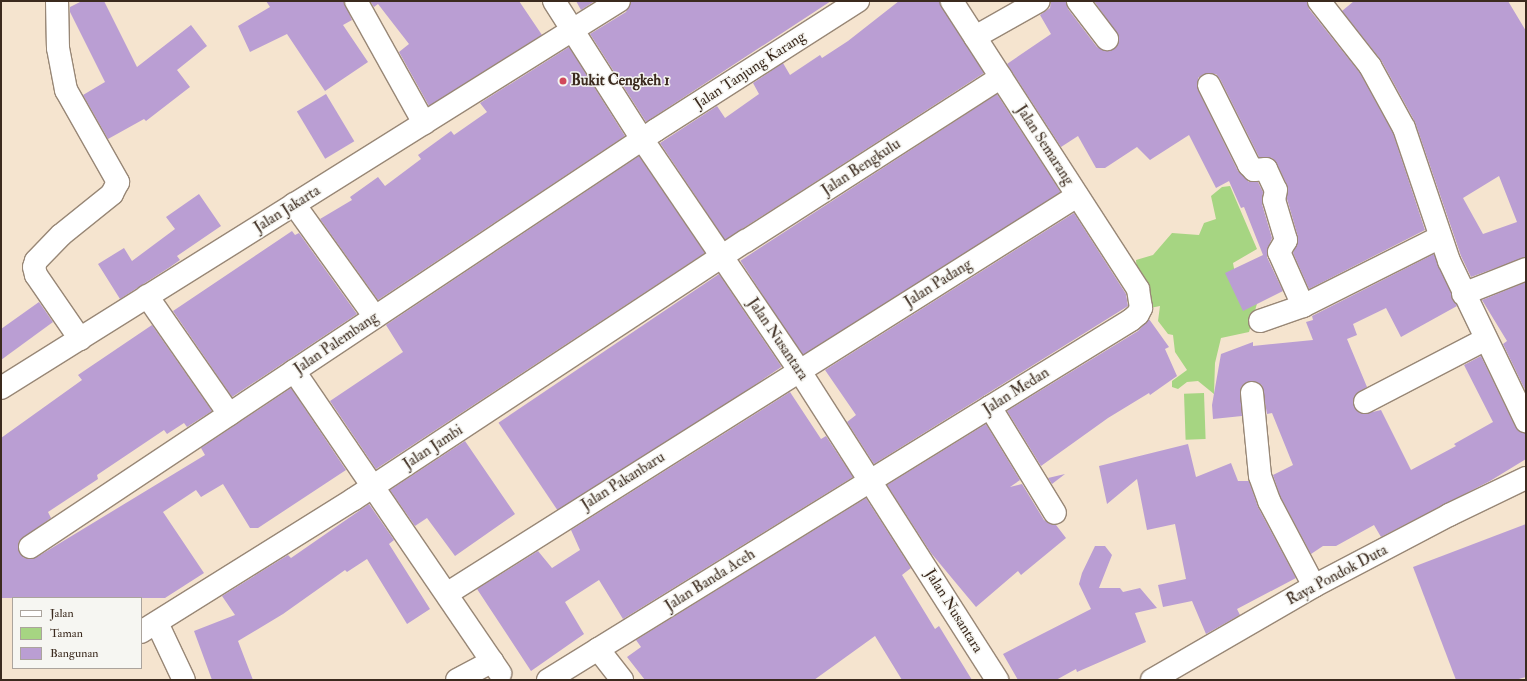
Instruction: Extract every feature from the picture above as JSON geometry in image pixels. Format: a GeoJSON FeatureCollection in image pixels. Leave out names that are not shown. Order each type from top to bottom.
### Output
{"type":"FeatureCollection","features":[{"type":"Feature","properties":{"kind":"street"},"geometry":{"type":"LineString","coordinates":[[57,1],[58,48],[66,90],[118,182],[112,194],[61,235],[36,261],[34,268],[36,275],[80,339]]}},
{"type":"Feature","properties":{"kind":"street"},"geometry":{"type":"LineString","coordinates":[[356,1],[424,123]]}},
{"type":"Feature","properties":{"kind":"street","name":"Jalan Nusantara"},"geometry":{"type":"LineString","coordinates":[[554,1],[642,140],[799,370],[871,480],[997,680]]}},
{"type":"Feature","properties":{"kind":"street","name":"Jalan Jakarta"},"geometry":{"type":"LineString","coordinates":[[1,388],[619,1]]}},
{"type":"Feature","properties":{"kind":"street","name":"Jalan Tanjung Karang"},"geometry":{"type":"LineString","coordinates":[[642,140],[858,1]]}},
{"type":"Feature","properties":{"kind":"street","name":"Jalan Semarang"},"geometry":{"type":"LineString","coordinates":[[952,1],[1138,290]]}},
{"type":"Feature","properties":{"kind":"street"},"geometry":{"type":"LineString","coordinates":[[975,37],[1039,1]]}},
{"type":"Feature","properties":{"kind":"street"},"geometry":{"type":"LineString","coordinates":[[1078,1],[1107,39]]}},
{"type":"Feature","properties":{"kind":"street"},"geometry":{"type":"LineString","coordinates":[[1326,3],[1370,66],[1404,128],[1440,236],[1463,294],[1526,421]]}},
{"type":"Feature","properties":{"kind":"street","name":"Jalan Bengkulu"},"geometry":{"type":"LineString","coordinates":[[722,258],[1001,78]]}},
{"type":"Feature","properties":{"kind":"street"},"geometry":{"type":"LineString","coordinates":[[1210,85],[1248,165],[1254,170],[1266,169],[1276,190],[1274,200],[1286,240],[1279,252],[1303,306]]}},
{"type":"Feature","properties":{"kind":"street","name":"Jalan Palembang"},"geometry":{"type":"LineString","coordinates":[[30,547],[642,140]]}},
{"type":"Feature","properties":{"kind":"street","name":"Jalan Padang"},"geometry":{"type":"LineString","coordinates":[[799,370],[1077,196]]}},
{"type":"Feature","properties":{"kind":"street"},"geometry":{"type":"LineString","coordinates":[[294,204],[375,317]]}},
{"type":"Feature","properties":{"kind":"street"},"geometry":{"type":"LineString","coordinates":[[1260,321],[1303,306],[1440,236]]}},
{"type":"Feature","properties":{"kind":"street","name":"Jalan Jambi"},"geometry":{"type":"LineString","coordinates":[[149,628],[374,486],[722,258]]}},
{"type":"Feature","properties":{"kind":"street"},"geometry":{"type":"LineString","coordinates":[[1463,294],[1526,269]]}},
{"type":"Feature","properties":{"kind":"street","name":"Jalan Medan"},"geometry":{"type":"LineString","coordinates":[[871,480],[1131,320],[1141,308],[1138,290]]}},
{"type":"Feature","properties":{"kind":"street"},"geometry":{"type":"LineString","coordinates":[[147,296],[230,414]]}},
{"type":"Feature","properties":{"kind":"street"},"geometry":{"type":"LineString","coordinates":[[1365,402],[1486,339]]}},
{"type":"Feature","properties":{"kind":"street","name":"Jalan Pakanbaru"},"geometry":{"type":"LineString","coordinates":[[448,593],[799,370]]}},
{"type":"Feature","properties":{"kind":"street"},"geometry":{"type":"LineString","coordinates":[[294,371],[448,593],[496,667],[457,680]]}},
{"type":"Feature","properties":{"kind":"street"},"geometry":{"type":"LineString","coordinates":[[1252,393],[1260,476],[1269,501],[1314,586]]}},
{"type":"Feature","properties":{"kind":"street"},"geometry":{"type":"LineString","coordinates":[[990,408],[1055,512]]}},
{"type":"Feature","properties":{"kind":"street","name":"Raya Pondok Duta"},"geometry":{"type":"LineString","coordinates":[[1152,680],[1314,586],[1449,515],[1526,478]]}},
{"type":"Feature","properties":{"kind":"street","name":"Jalan Banda Aceh"},"geometry":{"type":"LineString","coordinates":[[548,680],[871,480]]}},
{"type":"Feature","properties":{"kind":"street"},"geometry":{"type":"LineString","coordinates":[[149,628],[184,680]]}},
{"type":"Feature","properties":{"kind":"street"},"geometry":{"type":"LineString","coordinates":[[598,649],[622,680]]}},
{"type":"Feature","properties":{"kind":"green space"},"geometry":{"type":"Polygon","coordinates":[[[1230,186],[1257,249],[1233,263],[1237,284],[1258,300],[1249,332],[1221,338],[1215,363],[1214,394],[1198,381],[1187,382],[1178,389],[1172,387],[1172,381],[1187,370],[1175,352],[1173,335],[1168,334],[1158,321],[1160,306],[1150,308],[1137,272],[1136,260],[1153,255],[1172,233],[1199,235],[1204,223],[1216,219],[1211,196],[1222,187],[1230,186]]]}},
{"type":"Feature","properties":{"kind":"green space"},"geometry":{"type":"Polygon","coordinates":[[[1204,393],[1206,439],[1186,440],[1184,394],[1204,393]]]}},
{"type":"Feature","properties":{"kind":"building"},"geometry":{"type":"Polygon","coordinates":[[[82,1],[104,1],[137,67],[191,25],[207,46],[177,70],[190,87],[146,121],[144,119],[108,139],[83,95],[105,82],[70,12],[70,7],[82,1]]]}},
{"type":"Feature","properties":{"kind":"building"},"geometry":{"type":"Polygon","coordinates":[[[266,1],[344,1],[352,20],[343,25],[368,62],[325,91],[287,34],[250,52],[238,26],[270,7],[266,1]]]}},
{"type":"Feature","properties":{"kind":"building"},"geometry":{"type":"Polygon","coordinates":[[[370,1],[519,1],[542,35],[429,106],[399,52],[409,44],[378,4],[374,7],[370,1]]]}},
{"type":"Feature","properties":{"kind":"building"},"geometry":{"type":"Polygon","coordinates":[[[576,1],[595,1],[581,10],[576,1]]]}},
{"type":"Feature","properties":{"kind":"building"},"geometry":{"type":"Polygon","coordinates":[[[631,1],[831,1],[646,122],[590,34],[626,12],[631,1]]]}},
{"type":"Feature","properties":{"kind":"building"},"geometry":{"type":"Polygon","coordinates":[[[899,1],[940,1],[984,73],[725,240],[660,143],[717,106],[725,118],[759,94],[753,83],[783,63],[790,75],[820,55],[822,58],[848,41],[899,1]]]}},
{"type":"Feature","properties":{"kind":"building"},"geometry":{"type":"Polygon","coordinates":[[[1051,1],[1066,1],[1068,9],[1097,47],[1108,51],[1118,44],[1119,37],[1094,1],[1307,1],[1309,9],[1360,73],[1393,133],[1425,230],[1309,289],[1293,253],[1298,237],[1287,199],[1287,185],[1277,164],[1272,158],[1259,157],[1220,79],[1216,74],[1204,74],[1198,78],[1198,90],[1238,171],[1249,182],[1258,182],[1263,192],[1262,204],[1272,238],[1267,251],[1267,257],[1283,291],[1243,311],[1225,273],[1263,255],[1244,207],[1241,208],[1229,181],[1216,188],[1189,135],[1150,160],[1137,147],[1105,168],[1096,168],[1078,136],[1061,147],[1007,64],[1051,34],[1040,15],[1050,8],[1051,1]]]}},
{"type":"Feature","properties":{"kind":"building"},"geometry":{"type":"Polygon","coordinates":[[[1354,1],[1508,1],[1526,31],[1526,257],[1471,277],[1461,256],[1415,122],[1381,60],[1342,11],[1354,1]],[[1499,176],[1463,198],[1483,234],[1517,222],[1499,176]]]}},
{"type":"Feature","properties":{"kind":"building"},"geometry":{"type":"Polygon","coordinates":[[[569,47],[625,136],[378,300],[320,219],[352,200],[350,197],[378,177],[385,186],[421,159],[418,155],[451,131],[454,135],[487,112],[480,103],[569,47]]]}},
{"type":"Feature","properties":{"kind":"building"},"geometry":{"type":"Polygon","coordinates":[[[326,94],[354,141],[325,159],[297,112],[326,94]]]}},
{"type":"Feature","properties":{"kind":"building"},"geometry":{"type":"Polygon","coordinates":[[[997,94],[1061,192],[804,359],[740,261],[997,94]]]}},
{"type":"Feature","properties":{"kind":"building"},"geometry":{"type":"Polygon","coordinates":[[[639,156],[705,253],[376,469],[330,401],[403,352],[386,325],[639,156]]]}},
{"type":"Feature","properties":{"kind":"building"},"geometry":{"type":"Polygon","coordinates":[[[199,194],[221,226],[177,256],[180,260],[120,299],[98,264],[124,248],[132,261],[175,229],[166,217],[199,194]]]}},
{"type":"Feature","properties":{"kind":"building"},"geometry":{"type":"Polygon","coordinates":[[[1074,213],[1126,294],[1128,306],[874,464],[847,422],[856,415],[825,370],[1074,213]]]}},
{"type":"Feature","properties":{"kind":"building"},"geometry":{"type":"Polygon","coordinates":[[[292,231],[295,235],[299,233],[357,314],[232,397],[173,311],[292,231]]]}},
{"type":"Feature","properties":{"kind":"building"},"geometry":{"type":"Polygon","coordinates":[[[1434,254],[1457,306],[1401,337],[1386,308],[1353,324],[1357,335],[1347,339],[1367,387],[1355,395],[1354,407],[1364,414],[1381,410],[1411,470],[1456,446],[1454,444],[1493,422],[1464,365],[1481,356],[1515,426],[1526,433],[1526,459],[1490,481],[1381,537],[1374,525],[1336,546],[1323,546],[1311,554],[1280,496],[1273,475],[1293,465],[1272,413],[1267,414],[1262,385],[1251,381],[1241,387],[1242,416],[1213,419],[1212,405],[1221,354],[1253,342],[1253,346],[1313,340],[1306,322],[1313,320],[1312,316],[1434,254]]]}},
{"type":"Feature","properties":{"kind":"building"},"geometry":{"type":"Polygon","coordinates":[[[719,274],[782,367],[561,516],[498,423],[719,274]]]}},
{"type":"Feature","properties":{"kind":"building"},"geometry":{"type":"Polygon","coordinates":[[[1526,282],[1526,392],[1503,344],[1507,341],[1482,300],[1526,282]]]}},
{"type":"Feature","properties":{"kind":"building"},"geometry":{"type":"Polygon","coordinates":[[[39,302],[53,322],[1,360],[1,329],[39,302]]]}},
{"type":"Feature","properties":{"kind":"building"},"geometry":{"type":"Polygon","coordinates":[[[1149,319],[1169,347],[1165,349],[1177,376],[1150,395],[1149,393],[1108,418],[1041,466],[1007,411],[1138,331],[1149,319]]]}},
{"type":"Feature","properties":{"kind":"building"},"geometry":{"type":"Polygon","coordinates":[[[152,325],[212,411],[187,427],[184,423],[167,434],[164,430],[97,475],[98,479],[48,512],[51,518],[19,541],[18,548],[24,558],[37,557],[205,455],[201,448],[291,388],[346,470],[258,528],[250,528],[223,484],[201,497],[196,490],[163,512],[204,573],[165,598],[1,598],[1,438],[82,380],[78,375],[152,325]]]}},
{"type":"Feature","properties":{"kind":"building"},"geometry":{"type":"Polygon","coordinates":[[[790,392],[821,439],[826,436],[853,477],[623,619],[599,580],[565,602],[584,634],[531,671],[477,589],[538,551],[552,568],[580,550],[571,530],[790,392]]]}},
{"type":"Feature","properties":{"kind":"building"},"geometry":{"type":"Polygon","coordinates":[[[986,424],[1020,480],[1010,487],[1022,484],[1044,520],[1056,525],[1066,538],[1021,575],[1018,571],[976,607],[931,553],[887,485],[986,424]]]}},
{"type":"Feature","properties":{"kind":"building"},"geometry":{"type":"Polygon","coordinates":[[[465,441],[515,514],[455,556],[427,518],[415,526],[390,490],[465,441]]]}},
{"type":"Feature","properties":{"kind":"building"},"geometry":{"type":"Polygon","coordinates":[[[1188,444],[1196,477],[1231,463],[1238,481],[1249,481],[1258,507],[1296,578],[1237,609],[1240,615],[1206,634],[1192,601],[1163,607],[1158,585],[1186,579],[1175,524],[1147,530],[1137,479],[1107,504],[1099,466],[1188,444]]]}},
{"type":"Feature","properties":{"kind":"building"},"geometry":{"type":"Polygon","coordinates":[[[1065,474],[1052,484],[1048,478],[1065,474]]]}},
{"type":"Feature","properties":{"kind":"building"},"geometry":{"type":"Polygon","coordinates":[[[866,498],[911,568],[902,575],[935,629],[939,626],[972,680],[902,680],[875,636],[814,680],[645,680],[627,657],[641,647],[636,640],[866,498]]]}},
{"type":"Feature","properties":{"kind":"building"},"geometry":{"type":"Polygon","coordinates":[[[369,504],[394,540],[389,544],[430,609],[407,624],[367,559],[347,572],[345,570],[283,614],[238,641],[253,680],[212,680],[194,631],[235,615],[222,596],[288,555],[291,558],[369,504]]]}},
{"type":"Feature","properties":{"kind":"building"},"geometry":{"type":"Polygon","coordinates":[[[1526,524],[1526,677],[1515,680],[1456,680],[1413,567],[1526,524]]]}},
{"type":"Feature","properties":{"kind":"building"},"geometry":{"type":"Polygon","coordinates":[[[1095,546],[1105,546],[1112,555],[1099,588],[1120,588],[1123,592],[1140,588],[1157,608],[1135,613],[1146,642],[1077,672],[1076,669],[1056,680],[1018,680],[1003,654],[1091,609],[1079,584],[1082,573],[1095,546]]]}},
{"type":"Feature","properties":{"kind":"place","name":"Bukit Cengkeh 1"},"geometry":{"type":"Point","coordinates":[563,81]}}]}
